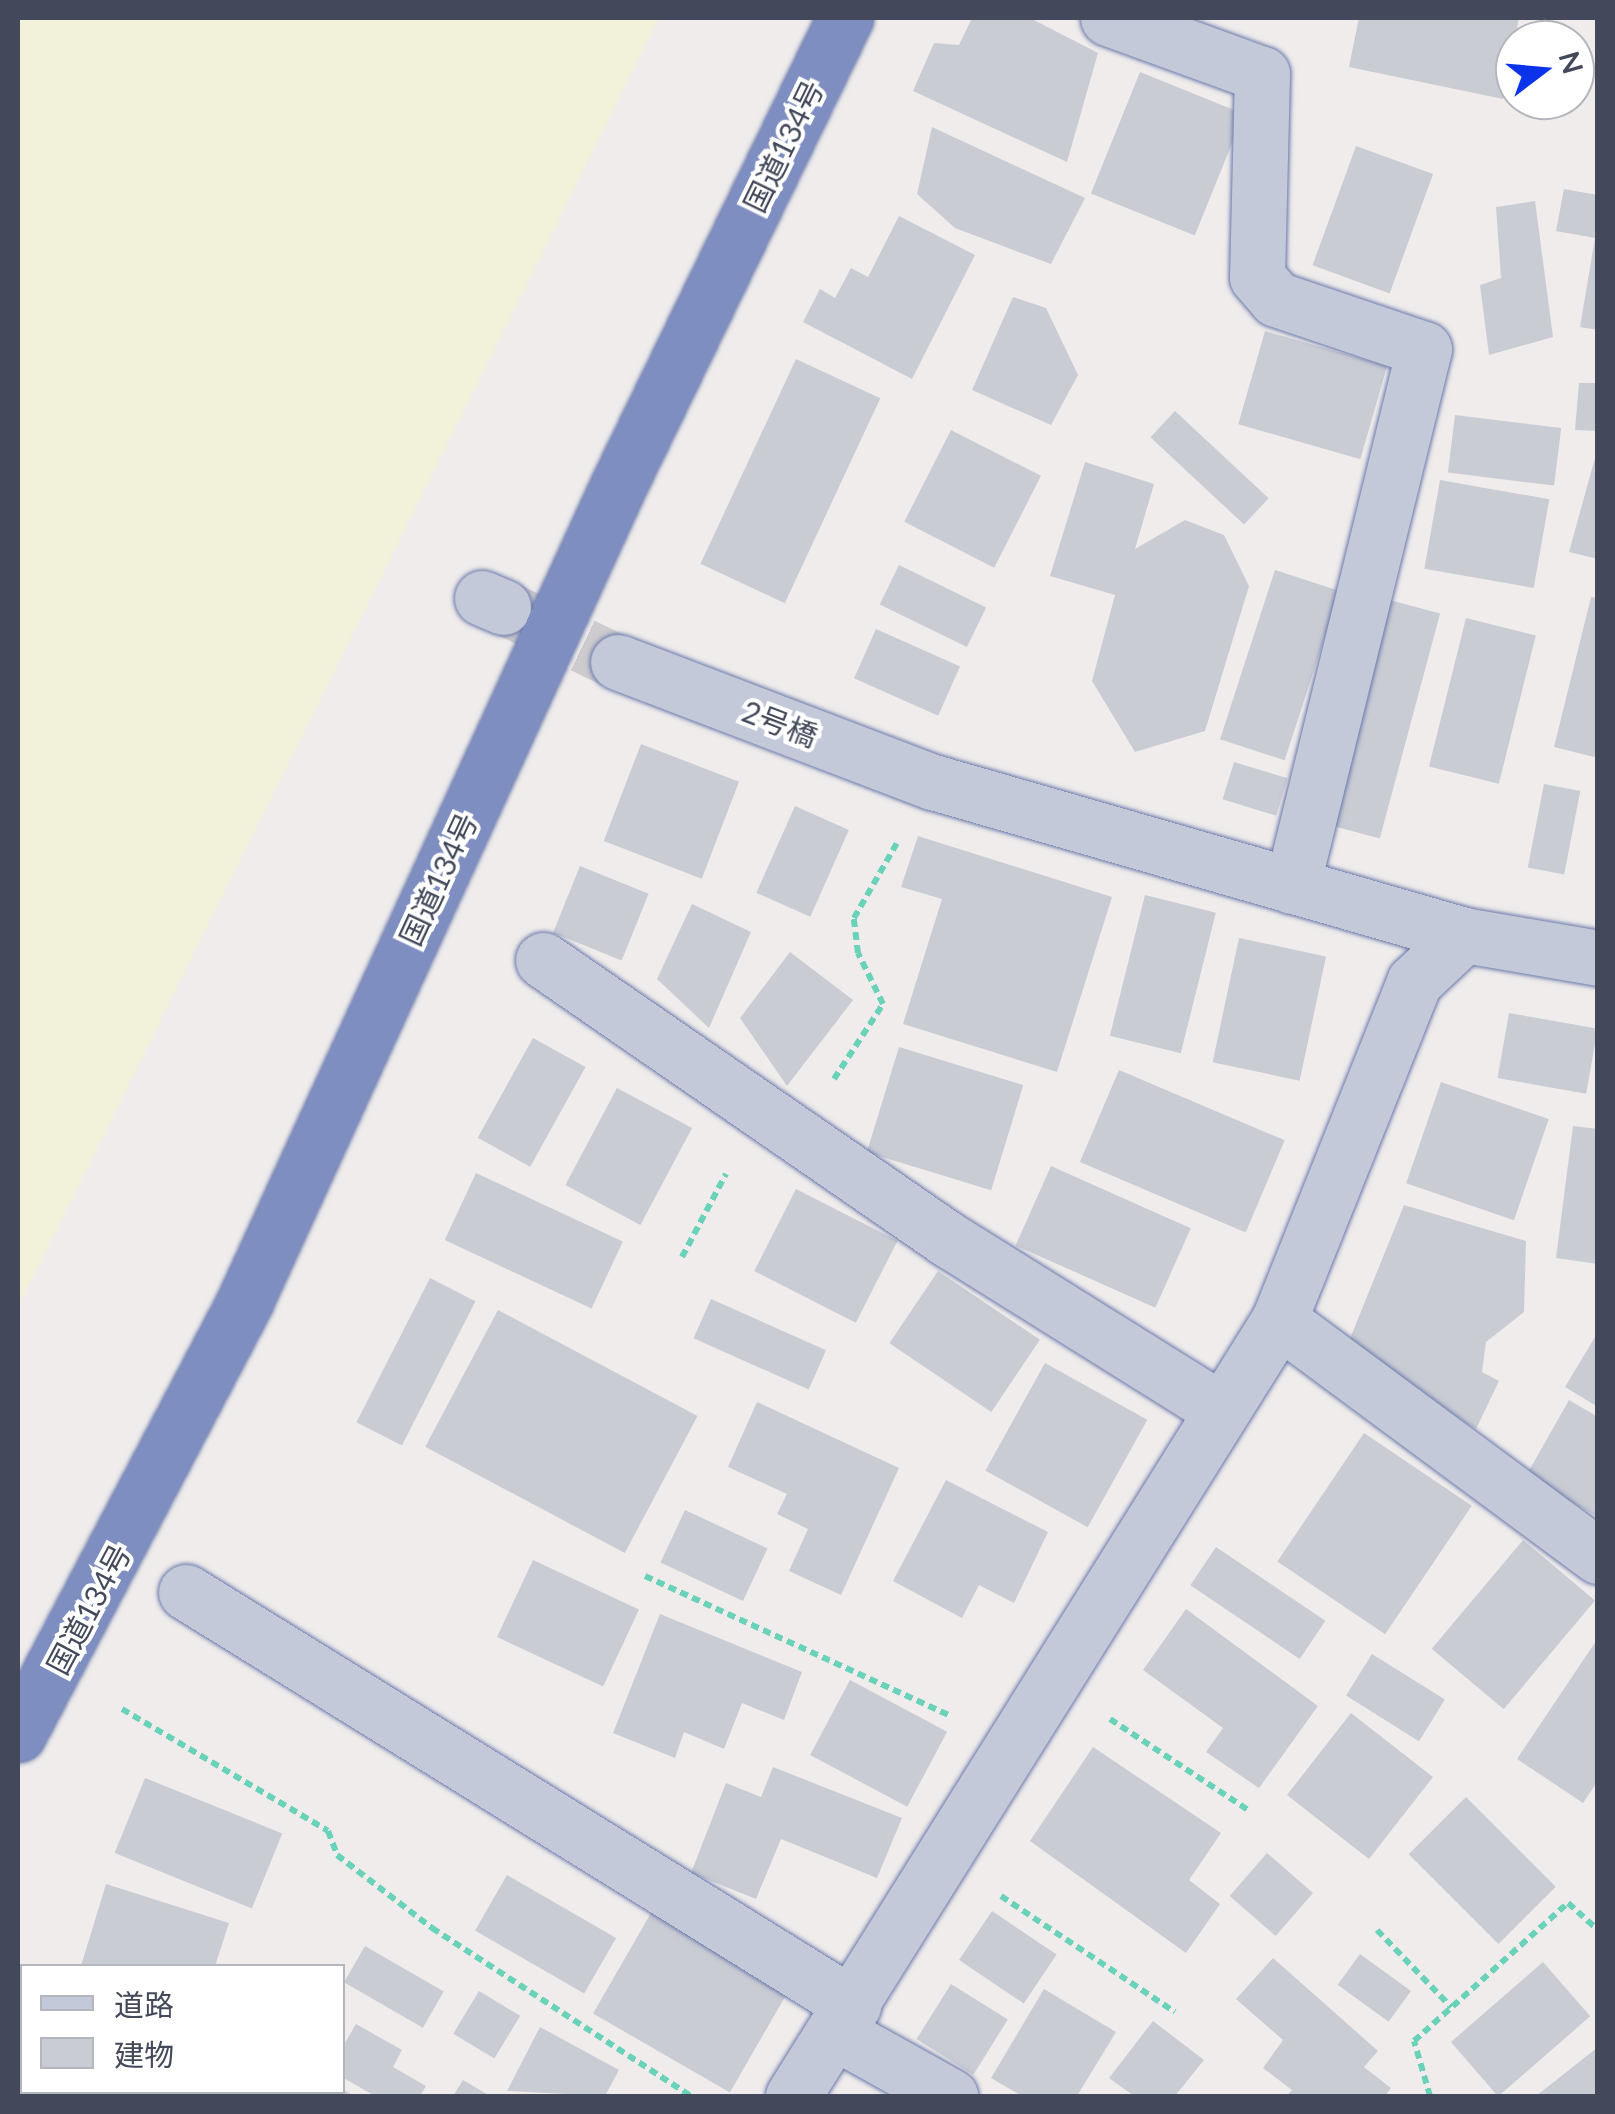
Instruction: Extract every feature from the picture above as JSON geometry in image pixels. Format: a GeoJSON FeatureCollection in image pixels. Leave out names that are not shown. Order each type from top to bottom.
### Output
{"type":"FeatureCollection","features":[{"type":"Feature","properties":{"kind":"highway","name":"国道134号"},"geometry":{"type":"LineString","coordinates":[[18,1734],[245,1301],[620,482],[846,18]]}},
{"type":"Feature","properties":{"kind":"street"},"geometry":{"type":"LineString","coordinates":[[1108,18],[1262,74],[1257,278],[1276,298],[1424,348],[1292,886]]}},
{"type":"Feature","properties":{"kind":"street","name":"2号橋"},"geometry":{"type":"LineString","coordinates":[[622,663],[933,782],[1464,934],[1598,958]]}},
{"type":"Feature","properties":{"kind":"street"},"geometry":{"type":"LineString","coordinates":[[793,2096],[1058,1685],[1219,1409],[1280,1320],[1414,982],[1464,934]]}},
{"type":"Feature","properties":{"kind":"street"},"geometry":{"type":"LineString","coordinates":[[543,960],[778,1123],[1219,1409]]}},
{"type":"Feature","properties":{"kind":"street"},"geometry":{"type":"LineString","coordinates":[[1280,1320],[1598,1556]]}},
{"type":"Feature","properties":{"kind":"street"},"geometry":{"type":"LineString","coordinates":[[186,1592],[844,2019],[950,2096]]}},
{"type":"Feature","properties":{"kind":"path"},"geometry":{"type":"LineString","coordinates":[[682,1257],[778,1123],[883,1004],[854,918],[933,782]]}},
{"type":"Feature","properties":{"kind":"path"},"geometry":{"type":"LineString","coordinates":[[645,1576],[1016,1750]]}},
{"type":"Feature","properties":{"kind":"path"},"geometry":{"type":"LineString","coordinates":[[1058,1685],[1248,1810]]}},
{"type":"Feature","properties":{"kind":"path"},"geometry":{"type":"LineString","coordinates":[[122,1709],[328,1831],[338,1855],[432,1928],[691,2096]]}},
{"type":"Feature","properties":{"kind":"path"},"geometry":{"type":"LineString","coordinates":[[946,1860],[1175,2012]]}},
{"type":"Feature","properties":{"kind":"path"},"geometry":{"type":"LineString","coordinates":[[1430,2096],[1414,2041],[1568,1903],[1598,1930]]}},
{"type":"Feature","properties":{"kind":"path"},"geometry":{"type":"LineString","coordinates":[[1377,1930],[1451,2007]]}},
{"type":"Feature","properties":{"kind":"sand"},"geometry":{"type":"Polygon","coordinates":[[[18,18],[659,18],[18,1307],[18,18]]]}},
{"type":"Feature","properties":{"kind":"building"},"geometry":{"type":"Polygon","coordinates":[[[972,18],[1030,18],[1098,53],[1067,162],[913,91],[934,43],[959,45],[972,18]]]}},
{"type":"Feature","properties":{"kind":"building"},"geometry":{"type":"Polygon","coordinates":[[[1359,18],[1519,18],[1495,20],[1495,97],[1349,67],[1359,18]]]}},
{"type":"Feature","properties":{"kind":"building"},"geometry":{"type":"Polygon","coordinates":[[[1140,72],[1244,114],[1195,235],[1091,193],[1140,72]]]}},
{"type":"Feature","properties":{"kind":"building"},"geometry":{"type":"Polygon","coordinates":[[[932,127],[1085,198],[1051,264],[955,228],[917,194],[932,127]]]}},
{"type":"Feature","properties":{"kind":"building"},"geometry":{"type":"Polygon","coordinates":[[[1356,146],[1433,174],[1390,293],[1313,265],[1356,146]]]}},
{"type":"Feature","properties":{"kind":"building"},"geometry":{"type":"Polygon","coordinates":[[[1564,189],[1598,195],[1598,330],[1580,327],[1595,238],[1556,231],[1564,189]]]}},
{"type":"Feature","properties":{"kind":"building"},"geometry":{"type":"Polygon","coordinates":[[[1535,201],[1553,337],[1489,355],[1480,285],[1501,278],[1496,207],[1535,201]]]}},
{"type":"Feature","properties":{"kind":"building"},"geometry":{"type":"Polygon","coordinates":[[[899,216],[975,255],[912,379],[803,322],[820,289],[835,298],[851,268],[868,277],[899,216]]]}},
{"type":"Feature","properties":{"kind":"building"},"geometry":{"type":"Polygon","coordinates":[[[1013,297],[1046,308],[1078,375],[1051,425],[972,390],[1013,297]]]}},
{"type":"Feature","properties":{"kind":"building"},"geometry":{"type":"Polygon","coordinates":[[[1265,331],[1387,366],[1360,459],[1238,424],[1265,331]]]}},
{"type":"Feature","properties":{"kind":"building"},"geometry":{"type":"Polygon","coordinates":[[[796,359],[880,398],[785,603],[700,564],[796,359]]]}},
{"type":"Feature","properties":{"kind":"building"},"geometry":{"type":"Polygon","coordinates":[[[1579,383],[1598,383],[1598,431],[1575,430],[1579,383]]]}},
{"type":"Feature","properties":{"kind":"building"},"geometry":{"type":"Polygon","coordinates":[[[1175,411],[1269,498],[1244,525],[1150,437],[1175,411]]]}},
{"type":"Feature","properties":{"kind":"building"},"geometry":{"type":"Polygon","coordinates":[[[1455,415],[1561,428],[1554,486],[1448,473],[1455,415]]]}},
{"type":"Feature","properties":{"kind":"building"},"geometry":{"type":"Polygon","coordinates":[[[951,430],[1041,476],[994,568],[904,522],[951,430]]]}},
{"type":"Feature","properties":{"kind":"building"},"geometry":{"type":"Polygon","coordinates":[[[1598,454],[1598,559],[1569,552],[1598,454]]]}},
{"type":"Feature","properties":{"kind":"building"},"geometry":{"type":"Polygon","coordinates":[[[1085,462],[1154,484],[1135,549],[1185,520],[1224,535],[1249,586],[1205,731],[1135,752],[1092,681],[1115,595],[1050,576],[1085,462]]]}},
{"type":"Feature","properties":{"kind":"building"},"geometry":{"type":"Polygon","coordinates":[[[1440,480],[1549,499],[1534,588],[1424,569],[1440,480]]]}},
{"type":"Feature","properties":{"kind":"building"},"geometry":{"type":"Polygon","coordinates":[[[899,565],[986,608],[967,647],[880,605],[899,565]]]}},
{"type":"Feature","properties":{"kind":"building"},"geometry":{"type":"Polygon","coordinates":[[[1275,570],[1340,591],[1285,760],[1220,739],[1275,570]]]}},
{"type":"Feature","properties":{"kind":"building"},"geometry":{"type":"Polygon","coordinates":[[[1591,597],[1598,598],[1598,758],[1554,747],[1591,597]]]}},
{"type":"Feature","properties":{"kind":"building"},"geometry":{"type":"Polygon","coordinates":[[[1386,599],[1440,613],[1380,839],[1326,824],[1386,599]]]}},
{"type":"Feature","properties":{"kind":"building"},"geometry":{"type":"Polygon","coordinates":[[[1466,618],[1536,635],[1499,784],[1429,766],[1466,618]]]}},
{"type":"Feature","properties":{"kind":"building"},"geometry":{"type":"Polygon","coordinates":[[[876,629],[960,666],[938,716],[854,678],[876,629]]]}},
{"type":"Feature","properties":{"kind":"building"},"geometry":{"type":"Polygon","coordinates":[[[641,744],[739,782],[702,879],[604,841],[641,744]]]}},
{"type":"Feature","properties":{"kind":"building"},"geometry":{"type":"Polygon","coordinates":[[[1234,762],[1288,778],[1276,816],[1223,799],[1234,762]]]}},
{"type":"Feature","properties":{"kind":"building"},"geometry":{"type":"Polygon","coordinates":[[[1544,784],[1580,791],[1564,874],[1528,867],[1544,784]]]}},
{"type":"Feature","properties":{"kind":"building"},"geometry":{"type":"Polygon","coordinates":[[[795,806],[849,830],[810,917],[756,893],[795,806]]]}},
{"type":"Feature","properties":{"kind":"building"},"geometry":{"type":"Polygon","coordinates":[[[918,836],[1112,897],[1057,1072],[903,1024],[942,899],[901,887],[918,836]]]}},
{"type":"Feature","properties":{"kind":"building"},"geometry":{"type":"Polygon","coordinates":[[[580,866],[649,894],[622,960],[553,933],[580,866]]]}},
{"type":"Feature","properties":{"kind":"building"},"geometry":{"type":"Polygon","coordinates":[[[1145,895],[1216,913],[1181,1053],[1110,1036],[1145,895]]]}},
{"type":"Feature","properties":{"kind":"building"},"geometry":{"type":"Polygon","coordinates":[[[692,904],[751,932],[709,1028],[657,979],[692,904]]]}},
{"type":"Feature","properties":{"kind":"building"},"geometry":{"type":"Polygon","coordinates":[[[1239,938],[1326,957],[1300,1081],[1213,1062],[1239,938]]]}},
{"type":"Feature","properties":{"kind":"building"},"geometry":{"type":"Polygon","coordinates":[[[790,952],[853,1000],[787,1086],[740,1018],[790,952]]]}},
{"type":"Feature","properties":{"kind":"building"},"geometry":{"type":"Polygon","coordinates":[[[1509,1013],[1598,1029],[1586,1094],[1498,1078],[1509,1013]]]}},
{"type":"Feature","properties":{"kind":"building"},"geometry":{"type":"Polygon","coordinates":[[[533,1038],[585,1067],[530,1167],[478,1138],[533,1038]]]}},
{"type":"Feature","properties":{"kind":"building"},"geometry":{"type":"Polygon","coordinates":[[[899,1047],[1023,1085],[991,1190],[867,1152],[899,1047]]]}},
{"type":"Feature","properties":{"kind":"building"},"geometry":{"type":"Polygon","coordinates":[[[1119,1070],[1285,1140],[1246,1232],[1080,1162],[1119,1070]]]}},
{"type":"Feature","properties":{"kind":"building"},"geometry":{"type":"Polygon","coordinates":[[[1441,1082],[1549,1119],[1514,1220],[1406,1183],[1441,1082]]]}},
{"type":"Feature","properties":{"kind":"building"},"geometry":{"type":"Polygon","coordinates":[[[617,1088],[692,1128],[640,1225],[565,1185],[617,1088]]]}},
{"type":"Feature","properties":{"kind":"building"},"geometry":{"type":"Polygon","coordinates":[[[1573,1126],[1598,1129],[1598,1264],[1556,1258],[1573,1126]]]}},
{"type":"Feature","properties":{"kind":"building"},"geometry":{"type":"Polygon","coordinates":[[[1051,1166],[1191,1228],[1155,1308],[1016,1245],[1051,1166]]]}},
{"type":"Feature","properties":{"kind":"building"},"geometry":{"type":"Polygon","coordinates":[[[476,1173],[623,1241],[592,1309],[445,1240],[476,1173]]]}},
{"type":"Feature","properties":{"kind":"building"},"geometry":{"type":"Polygon","coordinates":[[[796,1189],[898,1241],[856,1323],[754,1271],[796,1189]]]}},
{"type":"Feature","properties":{"kind":"building"},"geometry":{"type":"Polygon","coordinates":[[[1404,1205],[1526,1241],[1524,1312],[1486,1342],[1482,1372],[1499,1381],[1476,1429],[1345,1351],[1404,1205]]]}},
{"type":"Feature","properties":{"kind":"building"},"geometry":{"type":"Polygon","coordinates":[[[938,1271],[1040,1340],[991,1412],[889,1343],[938,1271]]]}},
{"type":"Feature","properties":{"kind":"building"},"geometry":{"type":"Polygon","coordinates":[[[430,1278],[475,1301],[402,1445],[356,1422],[430,1278]]]}},
{"type":"Feature","properties":{"kind":"building"},"geometry":{"type":"Polygon","coordinates":[[[711,1299],[826,1350],[809,1390],[694,1338],[711,1299]]]}},
{"type":"Feature","properties":{"kind":"building"},"geometry":{"type":"Polygon","coordinates":[[[498,1310],[698,1416],[625,1553],[425,1447],[498,1310]]]}},
{"type":"Feature","properties":{"kind":"building"},"geometry":{"type":"Polygon","coordinates":[[[1598,1332],[1598,1407],[1565,1387],[1598,1332]]]}},
{"type":"Feature","properties":{"kind":"building"},"geometry":{"type":"Polygon","coordinates":[[[1045,1363],[1147,1420],[1088,1527],[985,1471],[1045,1363]]]}},
{"type":"Feature","properties":{"kind":"building"},"geometry":{"type":"Polygon","coordinates":[[[1569,1400],[1598,1417],[1598,1517],[1526,1476],[1569,1400]]]}},
{"type":"Feature","properties":{"kind":"building"},"geometry":{"type":"Polygon","coordinates":[[[757,1402],[899,1468],[841,1595],[789,1571],[808,1529],[777,1514],[787,1494],[728,1467],[757,1402]]]}},
{"type":"Feature","properties":{"kind":"building"},"geometry":{"type":"Polygon","coordinates":[[[1364,1433],[1472,1506],[1385,1634],[1277,1562],[1364,1433]]]}},
{"type":"Feature","properties":{"kind":"building"},"geometry":{"type":"Polygon","coordinates":[[[946,1480],[1048,1532],[1014,1603],[979,1585],[962,1618],[893,1581],[946,1480]]]}},
{"type":"Feature","properties":{"kind":"building"},"geometry":{"type":"Polygon","coordinates":[[[685,1510],[767,1548],[743,1601],[660,1563],[685,1510]]]}},
{"type":"Feature","properties":{"kind":"building"},"geometry":{"type":"Polygon","coordinates":[[[1523,1540],[1595,1600],[1504,1709],[1432,1649],[1523,1540]]]}},
{"type":"Feature","properties":{"kind":"building"},"geometry":{"type":"Polygon","coordinates":[[[1216,1547],[1325,1621],[1300,1659],[1190,1585],[1216,1547]]]}},
{"type":"Feature","properties":{"kind":"building"},"geometry":{"type":"Polygon","coordinates":[[[533,1560],[639,1609],[603,1686],[497,1637],[533,1560]]]}},
{"type":"Feature","properties":{"kind":"building"},"geometry":{"type":"Polygon","coordinates":[[[1186,1609],[1318,1706],[1259,1788],[1206,1752],[1223,1728],[1143,1670],[1186,1609]]]}},
{"type":"Feature","properties":{"kind":"building"},"geometry":{"type":"Polygon","coordinates":[[[660,1614],[802,1672],[784,1720],[742,1703],[724,1749],[684,1732],[675,1758],[613,1733],[660,1614]]]}},
{"type":"Feature","properties":{"kind":"building"},"geometry":{"type":"Polygon","coordinates":[[[1598,1638],[1598,1781],[1583,1803],[1517,1759],[1598,1638]]]}},
{"type":"Feature","properties":{"kind":"building"},"geometry":{"type":"Polygon","coordinates":[[[1372,1654],[1445,1700],[1419,1741],[1346,1696],[1372,1654]]]}},
{"type":"Feature","properties":{"kind":"building"},"geometry":{"type":"Polygon","coordinates":[[[850,1680],[947,1732],[907,1807],[810,1755],[850,1680]]]}},
{"type":"Feature","properties":{"kind":"building"},"geometry":{"type":"Polygon","coordinates":[[[1351,1713],[1433,1777],[1369,1859],[1287,1795],[1351,1713]]]}},
{"type":"Feature","properties":{"kind":"building"},"geometry":{"type":"Polygon","coordinates":[[[1093,1747],[1221,1833],[1189,1880],[1220,1904],[1186,1953],[1030,1841],[1093,1747]]]}},
{"type":"Feature","properties":{"kind":"building"},"geometry":{"type":"Polygon","coordinates":[[[773,1767],[902,1818],[877,1878],[781,1839],[756,1899],[691,1873],[726,1783],[761,1797],[773,1767]]]}},
{"type":"Feature","properties":{"kind":"building"},"geometry":{"type":"Polygon","coordinates":[[[145,1778],[282,1833],[252,1909],[115,1853],[145,1778]]]}},
{"type":"Feature","properties":{"kind":"building"},"geometry":{"type":"Polygon","coordinates":[[[1466,1797],[1556,1887],[1499,1944],[1409,1854],[1466,1797]]]}},
{"type":"Feature","properties":{"kind":"building"},"geometry":{"type":"Polygon","coordinates":[[[1267,1853],[1313,1893],[1276,1936],[1230,1896],[1267,1853]]]}},
{"type":"Feature","properties":{"kind":"building"},"geometry":{"type":"Polygon","coordinates":[[[507,1875],[616,1938],[584,1993],[475,1930],[507,1875]]]}},
{"type":"Feature","properties":{"kind":"building"},"geometry":{"type":"Polygon","coordinates":[[[106,1884],[229,1923],[216,1964],[82,1964],[106,1884]]]}},
{"type":"Feature","properties":{"kind":"building"},"geometry":{"type":"Polygon","coordinates":[[[992,1911],[1057,1955],[1024,2004],[959,1960],[992,1911]]]}},
{"type":"Feature","properties":{"kind":"building"},"geometry":{"type":"Polygon","coordinates":[[[651,1913],[788,1992],[730,2092],[593,2013],[651,1913]]]}},
{"type":"Feature","properties":{"kind":"building"},"geometry":{"type":"Polygon","coordinates":[[[365,1946],[444,1992],[423,2028],[345,1983],[365,1946]]]}},
{"type":"Feature","properties":{"kind":"building"},"geometry":{"type":"Polygon","coordinates":[[[1360,1954],[1411,1991],[1389,2022],[1338,1985],[1360,1954]]]}},
{"type":"Feature","properties":{"kind":"building"},"geometry":{"type":"Polygon","coordinates":[[[1273,1958],[1378,2051],[1364,2067],[1391,2088],[1385,2096],[1286,2096],[1292,2090],[1263,2068],[1283,2040],[1236,1999],[1273,1958]]]}},
{"type":"Feature","properties":{"kind":"building"},"geometry":{"type":"Polygon","coordinates":[[[1543,1962],[1590,2016],[1499,2096],[1451,2042],[1543,1962]]]}},
{"type":"Feature","properties":{"kind":"building"},"geometry":{"type":"Polygon","coordinates":[[[951,1984],[1008,2020],[973,2075],[917,2039],[951,1984]]]}},
{"type":"Feature","properties":{"kind":"building"},"geometry":{"type":"Polygon","coordinates":[[[1044,1989],[1116,2032],[1077,2096],[1022,2096],[991,2078],[1044,1989]]]}},
{"type":"Feature","properties":{"kind":"building"},"geometry":{"type":"Polygon","coordinates":[[[479,1991],[520,2016],[494,2059],[453,2034],[479,1991]]]}},
{"type":"Feature","properties":{"kind":"building"},"geometry":{"type":"Polygon","coordinates":[[[1153,2021],[1204,2060],[1175,2096],[1134,2096],[1109,2078],[1153,2021]]]}},
{"type":"Feature","properties":{"kind":"building"},"geometry":{"type":"Polygon","coordinates":[[[356,2024],[402,2050],[393,2067],[426,2086],[420,2096],[375,2096],[345,2079],[345,2043],[356,2024]]]}},
{"type":"Feature","properties":{"kind":"building"},"geometry":{"type":"Polygon","coordinates":[[[540,2027],[619,2070],[605,2096],[507,2091],[540,2027]]]}},
{"type":"Feature","properties":{"kind":"building"},"geometry":{"type":"Polygon","coordinates":[[[1598,2047],[1598,2096],[1536,2096],[1598,2047]]]}},
{"type":"Feature","properties":{"kind":"building"},"geometry":{"type":"Polygon","coordinates":[[[463,2080],[490,2096],[453,2096],[463,2080]]]}},
{"type":"Feature","properties":{"kind":"building"},"geometry":{"type":"Polygon","coordinates":[[[345,2091],[355,2096],[300,2096],[345,2094],[345,2091]]]}},
{"type":"Feature","properties":{"kind":"tunnel"},"geometry":{"type":"LineString","coordinates":[[508,609],[618,662]]}}]}
